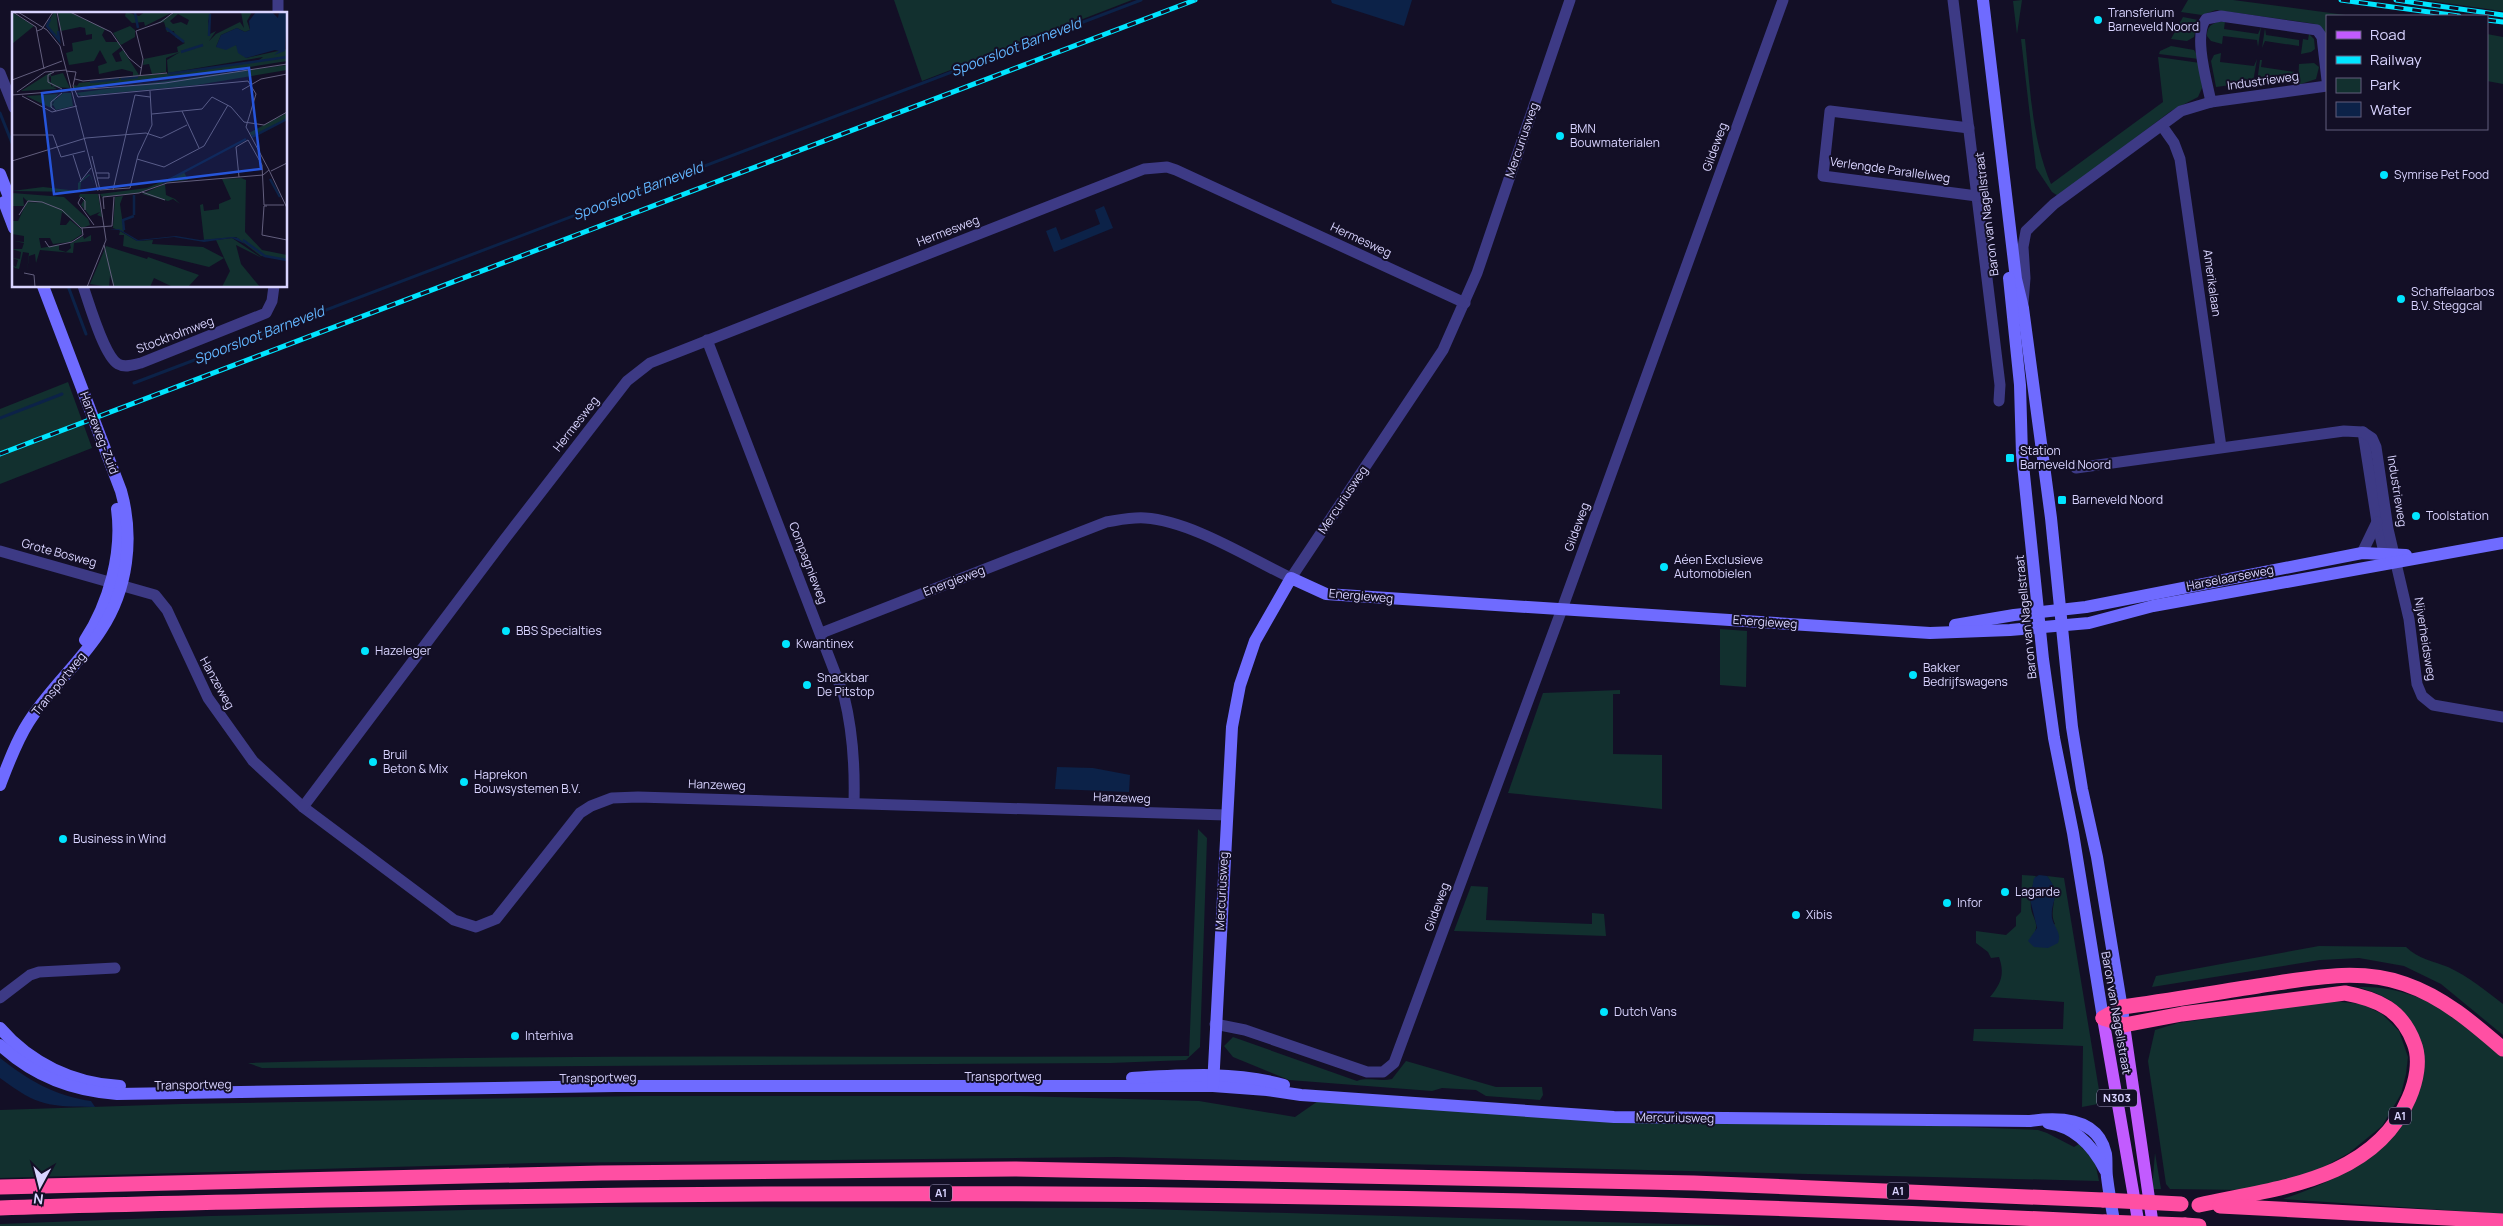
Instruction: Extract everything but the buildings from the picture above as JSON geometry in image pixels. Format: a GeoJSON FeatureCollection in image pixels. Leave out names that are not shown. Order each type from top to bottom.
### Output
{"type":"FeatureCollection","features":[{"type":"Feature","properties":{"kind":"highway"},"geometry":{"type":"LineString","coordinates":[[2102,1018],[2122,1007],[2326,976],[2370,975],[2404,983],[2429,994],[2453,1008],[2503,1049]]}},
{"type":"Feature","properties":{"kind":"highway","name":"A1"},"geometry":{"type":"LineString","coordinates":[[2102,1018],[2124,1025],[2197,1012],[2345,992],[2368,997],[2387,1006],[2401,1018],[2410,1031],[2417,1050],[2413,1088],[2393,1128],[2368,1151],[2344,1167],[2302,1184],[2199,1205]]}},
{"type":"Feature","properties":{"kind":"highway","name":"A1"},"geometry":{"type":"LineString","coordinates":[[0,1187],[601,1173],[1014,1169],[1694,1183],[2103,1200],[2503,1221]]}},
{"type":"Feature","properties":{"kind":"highway","name":"A1"},"geometry":{"type":"LineString","coordinates":[[0,1208],[592,1196],[1013,1193],[1654,1204],[2192,1226]]}},
{"type":"Feature","properties":{"kind":"main road","name":"Baron van Nagellstraat"},"geometry":{"type":"LineString","coordinates":[[2102,1018],[2139,1226]]}},
{"type":"Feature","properties":{"kind":"main road","name":"Baron van Nagellstraat"},"geometry":{"type":"LineString","coordinates":[[2124,1025],[2153,1226]]}},
{"type":"Feature","properties":{"kind":"street","name":"Mercuriusweg"},"geometry":{"type":"LineString","coordinates":[[1570,0],[1465,303],[1443,350],[1291,578],[1255,641],[1240,685],[1232,727],[1213,1080],[1266,1080],[1320,1095],[1596,1116],[2030,1121],[2053,1124],[2070,1130],[2081,1138],[2098,1157],[2107,1175],[2110,1224]]}},
{"type":"Feature","properties":{"kind":"street","name":"Gildeweg"},"geometry":{"type":"LineString","coordinates":[[1215,1024],[1245,1030],[1367,1072],[1383,1072],[1394,1063],[1562,609],[1783,0]]}},
{"type":"Feature","properties":{"kind":"street"},"geometry":{"type":"LineString","coordinates":[[1953,0],[2000,385],[1999,402]]}},
{"type":"Feature","properties":{"kind":"street","name":"Baron van Nagellstraat"},"geometry":{"type":"LineString","coordinates":[[1976,0],[2016,342],[2022,455],[2040,629],[2054,738],[2070,815],[2102,1018]]}},
{"type":"Feature","properties":{"kind":"street","name":"Baron van Nagellstraat"},"geometry":{"type":"LineString","coordinates":[[1983,0],[2016,279],[2023,308],[2052,526],[2059,610],[2078,770],[2097,857],[2124,1025]]}},
{"type":"Feature","properties":{"kind":"street","name":"Industrieweg"},"geometry":{"type":"LineString","coordinates":[[2326,71],[2322,37],[2317,30],[2215,16],[2206,19],[2200,31],[2211,102],[2326,86]]}},
{"type":"Feature","properties":{"kind":"street"},"geometry":{"type":"LineString","coordinates":[[0,72],[12,103]]}},
{"type":"Feature","properties":{"kind":"street"},"geometry":{"type":"LineString","coordinates":[[2162,126],[2190,107],[2211,102]]}},
{"type":"Feature","properties":{"kind":"street","name":"Verlengde Parallelweg"},"geometry":{"type":"LineString","coordinates":[[1969,128],[1830,112],[1823,176],[1977,196]]}},
{"type":"Feature","properties":{"kind":"street","name":"Baron van Nagellstraat"},"geometry":{"type":"LineString","coordinates":[[2023,308],[2025,278],[2023,247],[2026,231],[2054,204],[2162,126]]}},
{"type":"Feature","properties":{"kind":"street","name":"Amerikalaan"},"geometry":{"type":"LineString","coordinates":[[2162,126],[2174,143],[2180,160],[2221,447]]}},
{"type":"Feature","properties":{"kind":"street","name":"Hermesweg"},"geometry":{"type":"LineString","coordinates":[[304,807],[504,540],[627,381],[650,363],[1144,169],[1156,168],[1176,170],[1465,303]]}},
{"type":"Feature","properties":{"kind":"street"},"geometry":{"type":"LineString","coordinates":[[0,174],[12,205]]}},
{"type":"Feature","properties":{"kind":"street"},"geometry":{"type":"LineString","coordinates":[[0,193],[12,223]]}},
{"type":"Feature","properties":{"kind":"street","name":"Hanzeweg-Zuid"},"geometry":{"type":"LineString","coordinates":[[37,288],[97,442],[114,495],[119,536],[116,582]]}},
{"type":"Feature","properties":{"kind":"street","name":"Hanzeweg-Zuid"},"geometry":{"type":"LineString","coordinates":[[44,288],[109,456],[125,504],[128,538],[116,582]]}},
{"type":"Feature","properties":{"kind":"street","name":"Stockholmweg"},"geometry":{"type":"LineString","coordinates":[[84,288],[109,354],[117,363],[126,366],[141,363],[261,316],[270,308],[274,288]]}},
{"type":"Feature","properties":{"kind":"street","name":"Compagnieweg"},"geometry":{"type":"LineString","coordinates":[[706,340],[844,696],[850,721],[855,758],[854,803]]}},
{"type":"Feature","properties":{"kind":"street"},"geometry":{"type":"LineString","coordinates":[[2076,468],[2344,431],[2363,432]]}},
{"type":"Feature","properties":{"kind":"street","name":"Industrieweg"},"geometry":{"type":"LineString","coordinates":[[2363,432],[2377,522],[2390,557]]}},
{"type":"Feature","properties":{"kind":"street","name":"Industrieweg"},"geometry":{"type":"LineString","coordinates":[[2363,432],[2372,438],[2376,447],[2390,557]]}},
{"type":"Feature","properties":{"kind":"street","name":"Energieweg"},"geometry":{"type":"LineString","coordinates":[[821,633],[1106,522],[1127,518],[1164,520],[1184,526],[1326,594],[1930,633],[2040,629]]}},
{"type":"Feature","properties":{"kind":"street","name":"Industrieweg"},"geometry":{"type":"LineString","coordinates":[[2362,553],[2377,522]]}},
{"type":"Feature","properties":{"kind":"street","name":"Harselaarseweg"},"geometry":{"type":"LineString","coordinates":[[2039,612],[2059,610],[2362,553],[2390,557],[2421,557],[2503,543]]}},
{"type":"Feature","properties":{"kind":"street","name":"Grote Bosweg"},"geometry":{"type":"LineString","coordinates":[[0,551],[116,582]]}},
{"type":"Feature","properties":{"kind":"street","name":"Harselaarseweg"},"geometry":{"type":"LineString","coordinates":[[2040,629],[2089,623],[2153,606],[2390,557]]}},
{"type":"Feature","properties":{"kind":"street","name":"Nijverheidsweg"},"geometry":{"type":"LineString","coordinates":[[2390,557],[2408,619],[2417,684],[2422,696],[2433,705],[2503,717]]}},
{"type":"Feature","properties":{"kind":"street","name":"Transportweg"},"geometry":{"type":"LineString","coordinates":[[0,770],[14,733],[90,632],[104,601],[116,582]]}},
{"type":"Feature","properties":{"kind":"street","name":"Transportweg"},"geometry":{"type":"LineString","coordinates":[[0,786],[29,722],[102,630],[116,582]]}},
{"type":"Feature","properties":{"kind":"street","name":"Hanzeweg"},"geometry":{"type":"LineString","coordinates":[[116,582],[155,595],[160,599],[167,610],[196,677],[235,738],[271,780],[454,920],[476,927],[496,919],[580,813],[591,806],[612,798],[638,796],[1226,815]]}},
{"type":"Feature","properties":{"kind":"street","name":"Energieweg"},"geometry":{"type":"LineString","coordinates":[[1878,630],[1959,625],[2039,612]]}},
{"type":"Feature","properties":{"kind":"street"},"geometry":{"type":"LineString","coordinates":[[0,998],[30,975],[39,972],[115,968]]}},
{"type":"Feature","properties":{"kind":"street","name":"Transportweg"},"geometry":{"type":"LineString","coordinates":[[0,1028],[22,1049],[48,1066],[72,1077],[110,1086],[622,1078],[1121,1078],[1182,1074],[1213,1080]]}},
{"type":"Feature","properties":{"kind":"street","name":"Transportweg"},"geometry":{"type":"LineString","coordinates":[[0,1045],[17,1060],[50,1080],[85,1091],[116,1094],[606,1086],[1213,1080]]}},
{"type":"Feature","properties":{"kind":"green space"},"geometry":{"type":"Polygon","coordinates":[[[894,0],[1132,0],[922,81],[894,0]]]}},
{"type":"Feature","properties":{"kind":"green space"},"geometry":{"type":"Polygon","coordinates":[[[2022,0],[2017,34],[2013,1],[2022,0]]]}},
{"type":"Feature","properties":{"kind":"green space"},"geometry":{"type":"Polygon","coordinates":[[[2188,0],[2233,0],[2346,15],[2326,15],[2326,34],[2315,24],[2309,23],[2216,10],[2202,15],[2181,12],[2188,0]]]}},
{"type":"Feature","properties":{"kind":"green space"},"geometry":{"type":"Polygon","coordinates":[[[2424,0],[2503,0],[2503,11],[2501,11],[2424,0]]]}},
{"type":"Feature","properties":{"kind":"green space"},"geometry":{"type":"Polygon","coordinates":[[[2183,17],[2198,20],[2194,37],[2187,41],[2171,39],[2183,17]]]}},
{"type":"Feature","properties":{"kind":"green space"},"geometry":{"type":"Polygon","coordinates":[[[2225,21],[2224,29],[2258,34],[2261,27],[2258,47],[2257,40],[2223,36],[2222,44],[2211,41],[2207,36],[2210,26],[2225,21]]]}},
{"type":"Feature","properties":{"kind":"green space"},"geometry":{"type":"Polygon","coordinates":[[[2265,28],[2266,35],[2299,40],[2299,46],[2265,41],[2262,48],[2265,28]]]}},
{"type":"Feature","properties":{"kind":"green space"},"geometry":{"type":"Polygon","coordinates":[[[2309,34],[2314,39],[2315,49],[2301,54],[2303,39],[2308,40],[2309,34]]]}},
{"type":"Feature","properties":{"kind":"green space"},"geometry":{"type":"Polygon","coordinates":[[[2488,34],[2503,37],[2503,84],[2488,81],[2488,34]]]}},
{"type":"Feature","properties":{"kind":"green space"},"geometry":{"type":"Polygon","coordinates":[[[2021,39],[2025,39],[2030,94],[2036,131],[2051,184],[2163,102],[2158,57],[2200,63],[2202,88],[2198,97],[2171,111],[2058,196],[2052,192],[2036,168],[2021,39]]]}},
{"type":"Feature","properties":{"kind":"green space"},"geometry":{"type":"Polygon","coordinates":[[[2171,46],[2194,50],[2199,59],[2159,54],[2160,51],[2171,46]]]}},
{"type":"Feature","properties":{"kind":"green space"},"geometry":{"type":"Polygon","coordinates":[[[2221,53],[2220,62],[2254,66],[2257,59],[2253,82],[2216,87],[2211,61],[2214,55],[2221,53]]]}},
{"type":"Feature","properties":{"kind":"green space"},"geometry":{"type":"Polygon","coordinates":[[[2260,60],[2262,60],[2261,67],[2295,72],[2294,77],[2257,82],[2260,60]]]}},
{"type":"Feature","properties":{"kind":"green space"},"geometry":{"type":"Polygon","coordinates":[[[2314,63],[2319,67],[2316,79],[2298,85],[2299,64],[2314,63]]]}},
{"type":"Feature","properties":{"kind":"green space"},"geometry":{"type":"Polygon","coordinates":[[[68,382],[92,448],[0,484],[0,409],[68,382]]]}},
{"type":"Feature","properties":{"kind":"green space"},"geometry":{"type":"Polygon","coordinates":[[[1720,629],[1747,631],[1746,687],[1720,685],[1720,629]]]}},
{"type":"Feature","properties":{"kind":"green space"},"geometry":{"type":"Polygon","coordinates":[[[1620,690],[1620,694],[1613,694],[1613,754],[1662,755],[1662,809],[1508,793],[1543,693],[1620,690]]]}},
{"type":"Feature","properties":{"kind":"green space"},"geometry":{"type":"Polygon","coordinates":[[[1198,829],[1207,838],[1200,1047],[1186,1060],[1111,1063],[262,1068],[248,1063],[601,1057],[1189,1056],[1198,829]]]}},
{"type":"Feature","properties":{"kind":"green space"},"geometry":{"type":"Polygon","coordinates":[[[2022,875],[2036,876],[2032,887],[2031,901],[2036,925],[2035,931],[2055,924],[2053,918],[2054,890],[2047,876],[2064,878],[2100,1096],[2098,1104],[2082,1107],[2083,1046],[1973,1041],[1974,1029],[2063,1029],[2064,1002],[1990,997],[2001,979],[2001,963],[1999,957],[1991,958],[1988,952],[1976,943],[1976,931],[2006,935],[2016,926],[2016,917],[2021,912],[2022,875]]]}},
{"type":"Feature","properties":{"kind":"green space"},"geometry":{"type":"Polygon","coordinates":[[[1471,886],[1488,887],[1486,920],[1592,924],[1592,913],[1604,914],[1606,936],[1454,931],[1471,886]]]}},
{"type":"Feature","properties":{"kind":"green space"},"geometry":{"type":"Polygon","coordinates":[[[2319,946],[2406,947],[2421,957],[2448,967],[2470,979],[2503,1004],[2503,1035],[2441,984],[2404,966],[2359,958],[2320,960],[2152,987],[2156,976],[2319,946]]]}},
{"type":"Feature","properties":{"kind":"green space"},"geometry":{"type":"Polygon","coordinates":[[[2358,987],[2380,988],[2400,992],[2437,1006],[2471,1029],[2503,1056],[2503,1214],[2283,1199],[2323,1184],[2361,1163],[2378,1150],[2406,1118],[2419,1091],[2423,1066],[2413,1031],[2408,1021],[2390,1000],[2358,987]]]}},
{"type":"Feature","properties":{"kind":"green space"},"geometry":{"type":"Polygon","coordinates":[[[2332,1001],[2362,1004],[2382,1014],[2399,1031],[2408,1057],[2406,1074],[2401,1094],[2382,1126],[2349,1153],[2309,1175],[2245,1190],[2170,1189],[2166,1184],[2148,1061],[2155,1030],[2178,1023],[2332,1001]]]}},
{"type":"Feature","properties":{"kind":"green space"},"geometry":{"type":"Polygon","coordinates":[[[1233,1037],[1357,1081],[1365,1079],[1392,1079],[1406,1061],[1496,1087],[1542,1087],[1543,1095],[1540,1100],[1486,1096],[1476,1090],[1442,1088],[1432,1091],[1289,1080],[1233,1057],[1224,1046],[1233,1037]]]}},
{"type":"Feature","properties":{"kind":"green space"},"geometry":{"type":"Polygon","coordinates":[[[640,1096],[1020,1096],[1199,1101],[1295,1117],[1318,1101],[2038,1130],[2074,1147],[2079,1144],[2095,1162],[2099,1181],[1116,1157],[534,1163],[0,1178],[0,1110],[182,1104],[640,1096]]]}},
{"type":"Feature","properties":{"kind":"green space"},"geometry":{"type":"Polygon","coordinates":[[[2155,1153],[2161,1189],[2152,1189],[2155,1153]]]}},
{"type":"Feature","properties":{"kind":"green space"},"geometry":{"type":"Polygon","coordinates":[[[597,1207],[1109,1208],[1742,1226],[0,1226],[0,1224],[210,1216],[597,1207]]]}},
{"type":"Feature","properties":{"kind":"water"},"geometry":{"type":"Polygon","coordinates":[[[1331,0],[1412,0],[1404,26],[1332,3],[1331,0]]]}},
{"type":"Feature","properties":{"kind":"water"},"geometry":{"type":"Polygon","coordinates":[[[1104,206],[1113,228],[1054,252],[1046,231],[1056,227],[1061,240],[1100,224],[1095,210],[1104,206]]]}},
{"type":"Feature","properties":{"kind":"water"},"geometry":{"type":"Polygon","coordinates":[[[1057,767],[1093,768],[1130,775],[1129,792],[1055,789],[1057,767]]]}},
{"type":"Feature","properties":{"kind":"water"},"geometry":{"type":"Polygon","coordinates":[[[2039,875],[2047,876],[2052,883],[2055,893],[2052,918],[2059,939],[2058,943],[2048,948],[2034,947],[2028,941],[2037,928],[2030,899],[2034,878],[2039,875]]]}},
{"type":"Feature","properties":{"kind":"water"},"geometry":{"type":"Polygon","coordinates":[[[0,1058],[42,1086],[78,1099],[91,1101],[95,1107],[55,1105],[35,1100],[25,1095],[0,1078],[0,1058]]]}},
{"type":"Feature","properties":{"kind":"waterway","name":"Spoorsloot Barneveld"},"geometry":{"type":"LineString","coordinates":[[134,383],[1141,0]]}},
{"type":"Feature","properties":{"kind":"waterway"},"geometry":{"type":"LineString","coordinates":[[0,113],[12,143]]}},
{"type":"Feature","properties":{"kind":"waterway"},"geometry":{"type":"LineString","coordinates":[[69,288],[86,334]]}},
{"type":"Feature","properties":{"kind":"waterway","name":"Spoorsloot Barneveld"},"geometry":{"type":"LineString","coordinates":[[0,418],[62,394]]}},
{"type":"Feature","properties":{"kind":"railway"},"geometry":{"type":"LineString","coordinates":[[0,454],[1195,0]]}},
{"type":"Feature","properties":{"kind":"railway"},"geometry":{"type":"LineString","coordinates":[[2341,0],[2452,15]]}},
{"type":"Feature","properties":{"kind":"railway"},"geometry":{"type":"LineString","coordinates":[[2396,0],[2503,15]]}},
{"type":"Feature","properties":{"kind":"railway"},"geometry":{"type":"LineString","coordinates":[[2488,20],[2503,22]]}},
{"type":"Feature","properties":{"kind":"place","name":"Transferium Barneveld Noord"},"geometry":{"type":"Point","coordinates":[2098,20]}},
{"type":"Feature","properties":{"kind":"place","name":"BMN Bouwmaterialen"},"geometry":{"type":"Point","coordinates":[1560,136]}},
{"type":"Feature","properties":{"kind":"place","name":"Symrise Pet Food"},"geometry":{"type":"Point","coordinates":[2384,175]}},
{"type":"Feature","properties":{"kind":"place","name":"Schaffelaarbos B.V. Steggcal"},"geometry":{"type":"Point","coordinates":[2401,299]}},
{"type":"Feature","properties":{"kind":"place","name":"Station Barneveld Noord"},"geometry":{"type":"Point","coordinates":[2010,458]}},
{"type":"Feature","properties":{"kind":"place","name":"Barneveld Noord"},"geometry":{"type":"Point","coordinates":[2062,500]}},
{"type":"Feature","properties":{"kind":"place","name":"Toolstation"},"geometry":{"type":"Point","coordinates":[2416,516]}},
{"type":"Feature","properties":{"kind":"place","name":"Aéen Exclusieve Automobielen"},"geometry":{"type":"Point","coordinates":[1664,567]}},
{"type":"Feature","properties":{"kind":"place","name":"BBS Specialties"},"geometry":{"type":"Point","coordinates":[506,631]}},
{"type":"Feature","properties":{"kind":"place","name":"Kwantinex"},"geometry":{"type":"Point","coordinates":[786,644]}},
{"type":"Feature","properties":{"kind":"place","name":"Hazeleger"},"geometry":{"type":"Point","coordinates":[365,651]}},
{"type":"Feature","properties":{"kind":"place","name":"Bakker Bedrijfswagens"},"geometry":{"type":"Point","coordinates":[1913,675]}},
{"type":"Feature","properties":{"kind":"place","name":"Snackbar De Pitstop"},"geometry":{"type":"Point","coordinates":[807,685]}},
{"type":"Feature","properties":{"kind":"place","name":"Bruil Beton & Mix"},"geometry":{"type":"Point","coordinates":[373,762]}},
{"type":"Feature","properties":{"kind":"place","name":"Haprekon Bouwsystemen B.V."},"geometry":{"type":"Point","coordinates":[464,782]}},
{"type":"Feature","properties":{"kind":"place","name":"Business in Wind"},"geometry":{"type":"Point","coordinates":[63,839]}},
{"type":"Feature","properties":{"kind":"place","name":"Lagarde"},"geometry":{"type":"Point","coordinates":[2005,892]}},
{"type":"Feature","properties":{"kind":"place","name":"Infor"},"geometry":{"type":"Point","coordinates":[1947,903]}},
{"type":"Feature","properties":{"kind":"place","name":"Xibis"},"geometry":{"type":"Point","coordinates":[1796,915]}},
{"type":"Feature","properties":{"kind":"place","name":"Dutch Vans"},"geometry":{"type":"Point","coordinates":[1604,1012]}},
{"type":"Feature","properties":{"kind":"place","name":"Interhiva"},"geometry":{"type":"Point","coordinates":[515,1036]}}]}
